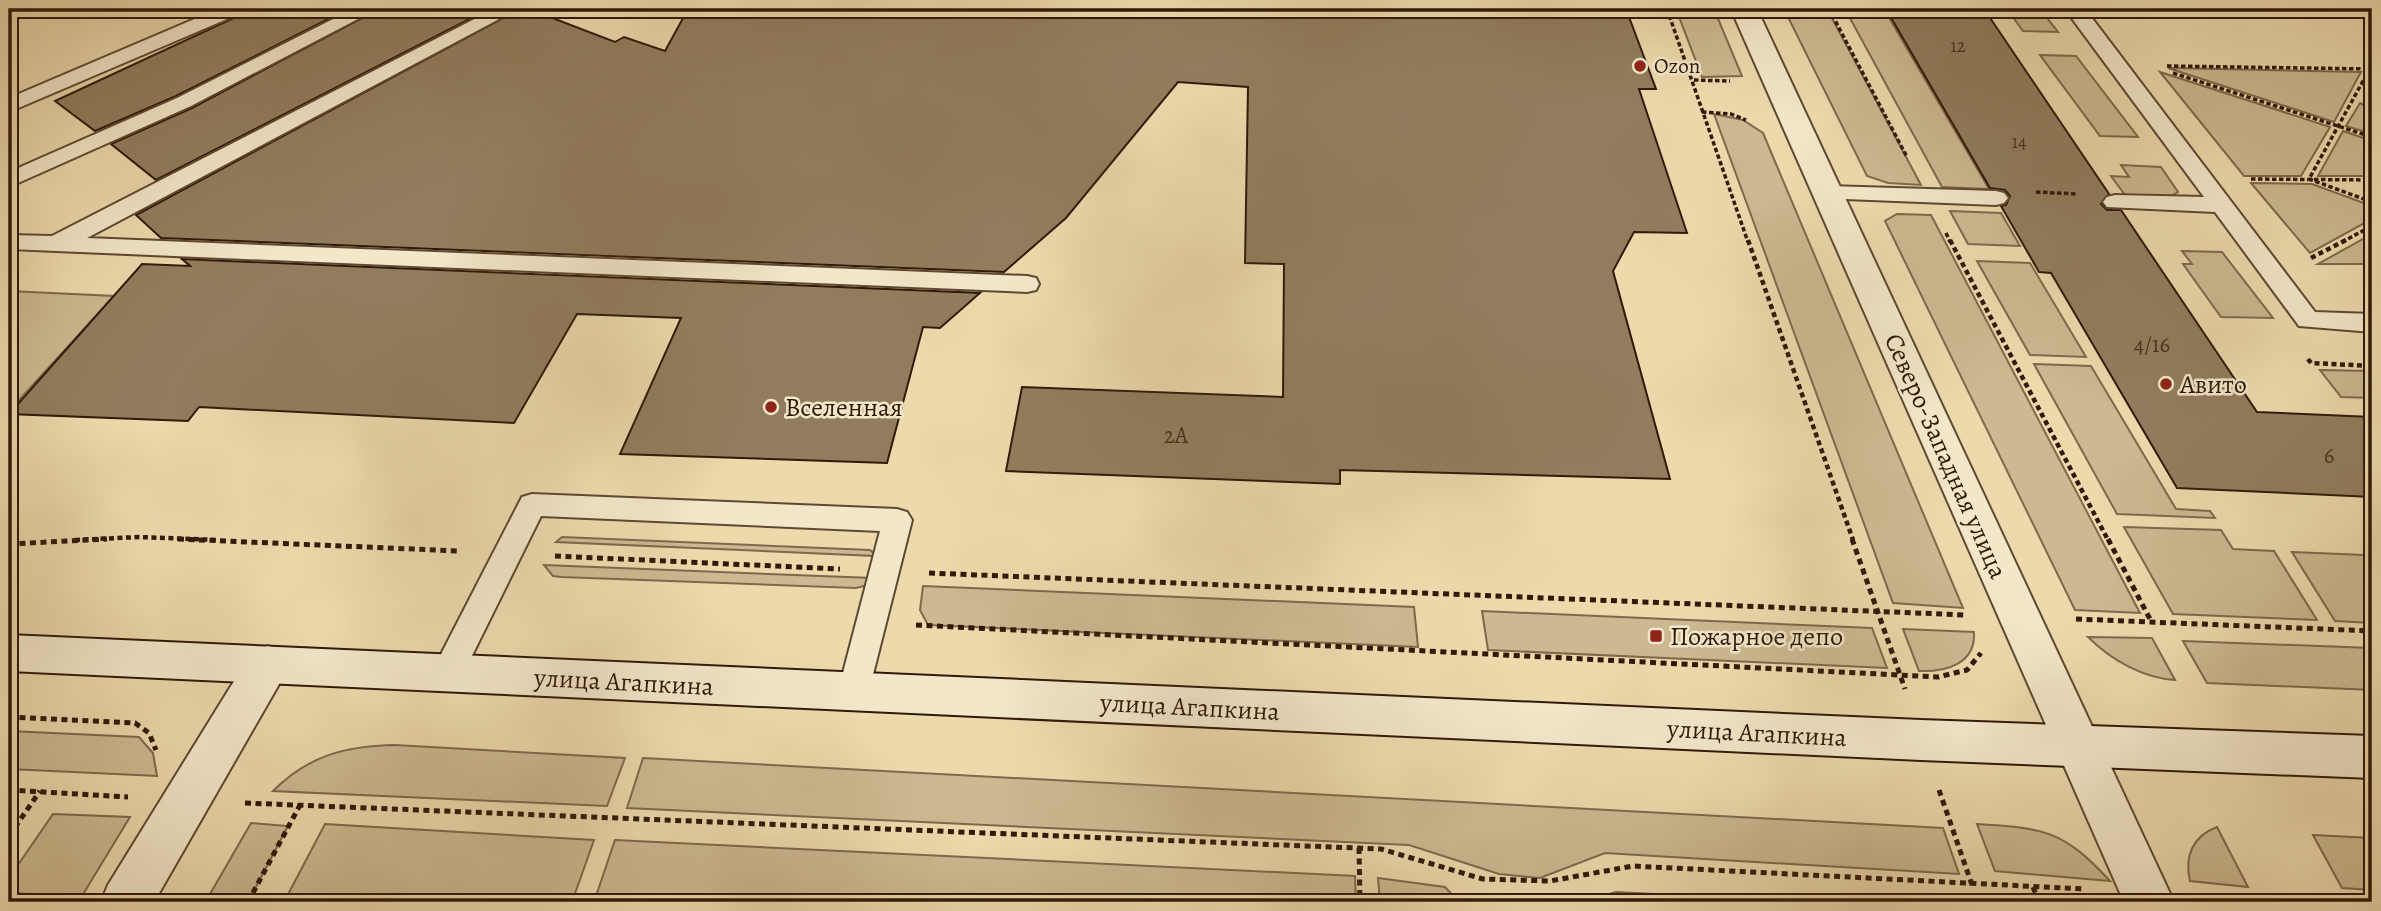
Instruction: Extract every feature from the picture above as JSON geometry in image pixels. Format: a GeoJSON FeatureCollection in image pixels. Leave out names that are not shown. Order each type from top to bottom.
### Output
{"type":"FeatureCollection","features":[{"type":"Feature","properties":{"kind":"main road","name":"Северо-Западная улица"},"geometry":{"type":"LineString","coordinates":[[1744,9],[2146,897]]}},
{"type":"Feature","properties":{"kind":"main road","name":"улица Агапкина"},"geometry":{"type":"LineString","coordinates":[[9,653],[1921,740],[2372,757]]}},
{"type":"Feature","properties":{"kind":"main road"},"geometry":{"type":"LineString","coordinates":[[127,902],[268,666]]}},
{"type":"Feature","properties":{"kind":"lane"},"geometry":{"type":"LineString","coordinates":[[9,106],[234,9]]}},
{"type":"Feature","properties":{"kind":"lane"},"geometry":{"type":"LineString","coordinates":[[9,180],[184,102],[367,9]]}},
{"type":"Feature","properties":{"kind":"lane"},"geometry":{"type":"LineString","coordinates":[[55,244],[509,9]]}},
{"type":"Feature","properties":{"kind":"lane"},"geometry":{"type":"LineString","coordinates":[[2076,9],[2308,320],[2372,323]]}},
{"type":"Feature","properties":{"kind":"lane"},"geometry":{"type":"LineString","coordinates":[[1828,193],[1996,198]]}},
{"type":"Feature","properties":{"kind":"lane"},"geometry":{"type":"LineString","coordinates":[[2115,202],[2222,205]]}},
{"type":"Feature","properties":{"kind":"lane"},"geometry":{"type":"LineString","coordinates":[[9,243],[1027,284]]}},
{"type":"Feature","properties":{"kind":"lane"},"geometry":{"type":"LineString","coordinates":[[447,674],[532,505],[897,520],[854,692]]}},
{"type":"Feature","properties":{"kind":"path"},"geometry":{"type":"LineString","coordinates":[[1667,9],[1901,674],[1972,885]]}},
{"type":"Feature","properties":{"kind":"path"},"geometry":{"type":"LineString","coordinates":[[1829,9],[2152,622]]}},
{"type":"Feature","properties":{"kind":"path"},"geometry":{"type":"LineString","coordinates":[[2309,179],[2338,126],[2369,71],[2162,66],[2166,71],[2338,126],[2372,137]]}},
{"type":"Feature","properties":{"kind":"path"},"geometry":{"type":"LineString","coordinates":[[1702,112],[1731,114],[1752,122]]}},
{"type":"Feature","properties":{"kind":"path"},"geometry":{"type":"LineString","coordinates":[[2202,179],[2372,180]]}},
{"type":"Feature","properties":{"kind":"path"},"geometry":{"type":"LineString","coordinates":[[2309,179],[2372,202]]}},
{"type":"Feature","properties":{"kind":"path"},"geometry":{"type":"LineString","coordinates":[[2032,192],[2086,194]]}},
{"type":"Feature","properties":{"kind":"path"},"geometry":{"type":"LineString","coordinates":[[9,544],[139,537],[1160,584],[2372,631]]}},
{"type":"Feature","properties":{"kind":"path"},"geometry":{"type":"LineString","coordinates":[[871,622],[1938,677],[1967,670],[1978,660],[1983,646],[1968,603]]}},
{"type":"Feature","properties":{"kind":"path"},"geometry":{"type":"LineString","coordinates":[[9,717],[135,723],[149,733],[157,754]]}},
{"type":"Feature","properties":{"kind":"path"},"geometry":{"type":"LineString","coordinates":[[9,790],[188,801],[1381,849],[1483,879],[1550,881],[1633,866],[2033,887],[2146,897],[2181,893],[2213,902]]}},
{"type":"Feature","properties":{"kind":"path"},"geometry":{"type":"LineString","coordinates":[[9,836],[40,791]]}},
{"type":"Feature","properties":{"kind":"path"},"geometry":{"type":"LineString","coordinates":[[248,902],[300,805]]}},
{"type":"Feature","properties":{"kind":"path"},"geometry":{"type":"LineString","coordinates":[[1359,848],[1360,902]]}},
{"type":"Feature","properties":{"kind":"path"},"geometry":{"type":"LineString","coordinates":[[2033,887],[2039,902]]}},
{"type":"Feature","properties":{"kind":"shaded area"},"geometry":{"type":"Polygon","coordinates":[[[1676,9],[1714,9],[1742,76],[1702,77],[1676,9]]]}},
{"type":"Feature","properties":{"kind":"shaded area"},"geometry":{"type":"Polygon","coordinates":[[[1784,9],[1827,9],[1921,185],[1888,183],[1867,176],[1784,9]]]}},
{"type":"Feature","properties":{"kind":"shaded area"},"geometry":{"type":"Polygon","coordinates":[[[1845,9],[1884,9],[1989,189],[1942,187],[1845,9]]]}},
{"type":"Feature","properties":{"kind":"shaded area"},"geometry":{"type":"Polygon","coordinates":[[[2007,9],[2040,9],[2058,32],[2023,31],[2007,9]]]}},
{"type":"Feature","properties":{"kind":"shaded area"},"geometry":{"type":"Polygon","coordinates":[[[2040,55],[2076,56],[2138,137],[2100,136],[2040,55]]]}},
{"type":"Feature","properties":{"kind":"shaded area"},"geometry":{"type":"Polygon","coordinates":[[[2170,68],[2361,72],[2334,122],[2170,68]]]}},
{"type":"Feature","properties":{"kind":"shaded area"},"geometry":{"type":"Polygon","coordinates":[[[2160,72],[2330,127],[2301,176],[2244,176],[2160,72]]]}},
{"type":"Feature","properties":{"kind":"shaded area"},"geometry":{"type":"Polygon","coordinates":[[[2360,103],[2372,109],[2372,134],[2346,126],[2360,103]]]}},
{"type":"Feature","properties":{"kind":"shaded area"},"geometry":{"type":"Polygon","coordinates":[[[1714,114],[1743,120],[1763,133],[1963,608],[1893,603],[1714,114]]]}},
{"type":"Feature","properties":{"kind":"shaded area"},"geometry":{"type":"Polygon","coordinates":[[[2343,131],[2372,141],[2372,176],[2318,176],[2343,131]]]}},
{"type":"Feature","properties":{"kind":"shaded area"},"geometry":{"type":"Polygon","coordinates":[[[2121,165],[2161,167],[2178,192],[2171,196],[2125,195],[2111,176],[2129,177],[2121,165]]]}},
{"type":"Feature","properties":{"kind":"shaded area"},"geometry":{"type":"Polygon","coordinates":[[[2251,183],[2312,184],[2372,206],[2372,219],[2310,253],[2251,183]]]}},
{"type":"Feature","properties":{"kind":"shaded area"},"geometry":{"type":"Polygon","coordinates":[[[1950,211],[2001,213],[2020,246],[1968,244],[1950,211]]]}},
{"type":"Feature","properties":{"kind":"shaded area"},"geometry":{"type":"Polygon","coordinates":[[[1897,214],[1931,215],[2140,613],[2075,610],[1885,221],[1897,214]]]}},
{"type":"Feature","properties":{"kind":"shaded area"},"geometry":{"type":"Polygon","coordinates":[[[2372,234],[2372,264],[2318,264],[2372,234]]]}},
{"type":"Feature","properties":{"kind":"shaded area"},"geometry":{"type":"Polygon","coordinates":[[[2182,251],[2222,252],[2273,318],[2221,317],[2183,264],[2192,264],[2182,251]]]}},
{"type":"Feature","properties":{"kind":"shaded area"},"geometry":{"type":"Polygon","coordinates":[[[1977,261],[2030,263],[2086,357],[2030,355],[1977,261]]]}},
{"type":"Feature","properties":{"kind":"shaded area"},"geometry":{"type":"Polygon","coordinates":[[[9,291],[114,296],[9,411],[9,291]]]}},
{"type":"Feature","properties":{"kind":"shaded area"},"geometry":{"type":"Polygon","coordinates":[[[2034,364],[2091,366],[2176,509],[2210,511],[2215,518],[2117,514],[2034,364]]]}},
{"type":"Feature","properties":{"kind":"shaded area"},"geometry":{"type":"Polygon","coordinates":[[[2320,370],[2372,371],[2372,398],[2341,397],[2320,370]]]}},
{"type":"Feature","properties":{"kind":"shaded area"},"geometry":{"type":"Polygon","coordinates":[[[2124,527],[2221,530],[2233,549],[2274,551],[2317,620],[2173,614],[2124,527]]]}},
{"type":"Feature","properties":{"kind":"shaded area"},"geometry":{"type":"Polygon","coordinates":[[[562,537],[870,550],[877,556],[556,542],[562,537]]]}},
{"type":"Feature","properties":{"kind":"shaded area"},"geometry":{"type":"Polygon","coordinates":[[[2292,552],[2364,555],[2372,567],[2372,623],[2335,621],[2292,552]]]}},
{"type":"Feature","properties":{"kind":"shaded area"},"geometry":{"type":"Polygon","coordinates":[[[544,565],[872,578],[864,586],[856,588],[561,577],[553,576],[544,565]]]}},
{"type":"Feature","properties":{"kind":"shaded area"},"geometry":{"type":"Polygon","coordinates":[[[923,586],[1414,607],[1418,647],[928,625],[920,610],[923,586]]]}},
{"type":"Feature","properties":{"kind":"shaded area"},"geometry":{"type":"Polygon","coordinates":[[[1482,611],[1872,628],[1887,668],[1488,650],[1482,611]]]}},
{"type":"Feature","properties":{"kind":"shaded area"},"geometry":{"type":"Polygon","coordinates":[[[1903,629],[1974,632],[1973,643],[1965,659],[1957,664],[1939,670],[1919,671],[1903,629]]]}},
{"type":"Feature","properties":{"kind":"shaded area"},"geometry":{"type":"Polygon","coordinates":[[[2088,637],[2152,638],[2175,680],[2139,672],[2107,653],[2088,637]]]}},
{"type":"Feature","properties":{"kind":"shaded area"},"geometry":{"type":"Polygon","coordinates":[[[2183,641],[2372,648],[2372,690],[2207,683],[2183,641]]]}},
{"type":"Feature","properties":{"kind":"shaded area"},"geometry":{"type":"Polygon","coordinates":[[[9,731],[139,737],[153,753],[157,776],[9,769],[9,731]]]}},
{"type":"Feature","properties":{"kind":"shaded area"},"geometry":{"type":"Polygon","coordinates":[[[395,745],[625,758],[607,806],[273,791],[300,769],[329,755],[360,748],[395,745]]]}},
{"type":"Feature","properties":{"kind":"shaded area"},"geometry":{"type":"Polygon","coordinates":[[[643,758],[1943,828],[1959,874],[1605,853],[1540,878],[1499,874],[1409,845],[627,808],[643,758]]]}},
{"type":"Feature","properties":{"kind":"shaded area"},"geometry":{"type":"Polygon","coordinates":[[[53,814],[130,817],[82,896],[9,893],[9,878],[53,814]]]}},
{"type":"Feature","properties":{"kind":"shaded area"},"geometry":{"type":"Polygon","coordinates":[[[251,823],[288,826],[248,902],[206,901],[251,823]]]}},
{"type":"Feature","properties":{"kind":"shaded area"},"geometry":{"type":"Polygon","coordinates":[[[325,824],[594,840],[572,902],[284,902],[325,824]]]}},
{"type":"Feature","properties":{"kind":"shaded area"},"geometry":{"type":"Polygon","coordinates":[[[1977,824],[2019,827],[2051,835],[2079,851],[2110,881],[1995,871],[1977,824]]]}},
{"type":"Feature","properties":{"kind":"shaded area"},"geometry":{"type":"Polygon","coordinates":[[[2217,827],[2248,887],[2190,881],[2188,863],[2192,848],[2196,841],[2217,827]]]}},
{"type":"Feature","properties":{"kind":"shaded area"},"geometry":{"type":"Polygon","coordinates":[[[2313,835],[2372,838],[2372,890],[2342,888],[2313,835]]]}},
{"type":"Feature","properties":{"kind":"shaded area"},"geometry":{"type":"Polygon","coordinates":[[[615,840],[1355,876],[1356,902],[594,902],[615,840]]]}},
{"type":"Feature","properties":{"kind":"shaded area"},"geometry":{"type":"Polygon","coordinates":[[[1378,878],[1445,887],[1459,902],[1380,902],[1378,878]]]}},
{"type":"Feature","properties":{"kind":"shaded area"},"geometry":{"type":"Polygon","coordinates":[[[1616,892],[1809,902],[1583,902],[1616,892]]]}},
{"type":"Feature","properties":{"kind":"building"},"geometry":{"type":"Polygon","coordinates":[[[253,9],[348,9],[176,96],[95,131],[55,101],[253,9]]]}},
{"type":"Feature","properties":{"kind":"building"},"geometry":{"type":"Polygon","coordinates":[[[379,9],[489,9],[156,180],[111,144],[192,108],[379,9]]]}},
{"type":"Feature","properties":{"kind":"building"},"geometry":{"type":"Polygon","coordinates":[[[520,9],[529,9],[615,42],[624,37],[665,51],[688,9],[1626,9],[1656,89],[1639,89],[1687,233],[1634,232],[1613,271],[1670,479],[1340,470],[1340,484],[1006,471],[1022,387],[1283,397],[1284,264],[1245,263],[1248,87],[1178,82],[1066,218],[1004,272],[161,238],[136,215],[520,9]]]}},
{"type":"Feature","properties":{"kind":"building"},"geometry":{"type":"Polygon","coordinates":[[[1886,9],[1984,9],[2109,194],[2101,204],[2107,210],[2121,210],[2257,412],[2372,417],[2372,497],[2177,488],[2051,273],[2039,272],[2001,206],[2006,205],[2010,196],[2005,190],[1990,188],[1886,9]]]}},
{"type":"Feature","properties":{"kind":"building"},"geometry":{"type":"Polygon","coordinates":[[[182,259],[980,293],[940,328],[923,327],[887,463],[620,454],[681,318],[577,314],[514,423],[199,407],[188,421],[9,414],[142,264],[190,266],[182,259]]]}},
{"type":"Feature","properties":{"kind":"place","name":"Ozon"},"geometry":{"type":"Point","coordinates":[1640,66]}},
{"type":"Feature","properties":{"kind":"place","name":"Авито"},"geometry":{"type":"Point","coordinates":[2166,384]}},
{"type":"Feature","properties":{"kind":"place","name":"Вселенная"},"geometry":{"type":"Point","coordinates":[771,407]}},
{"type":"Feature","properties":{"kind":"place","name":"Пожарное депо"},"geometry":{"type":"Point","coordinates":[1656,636]}}]}
